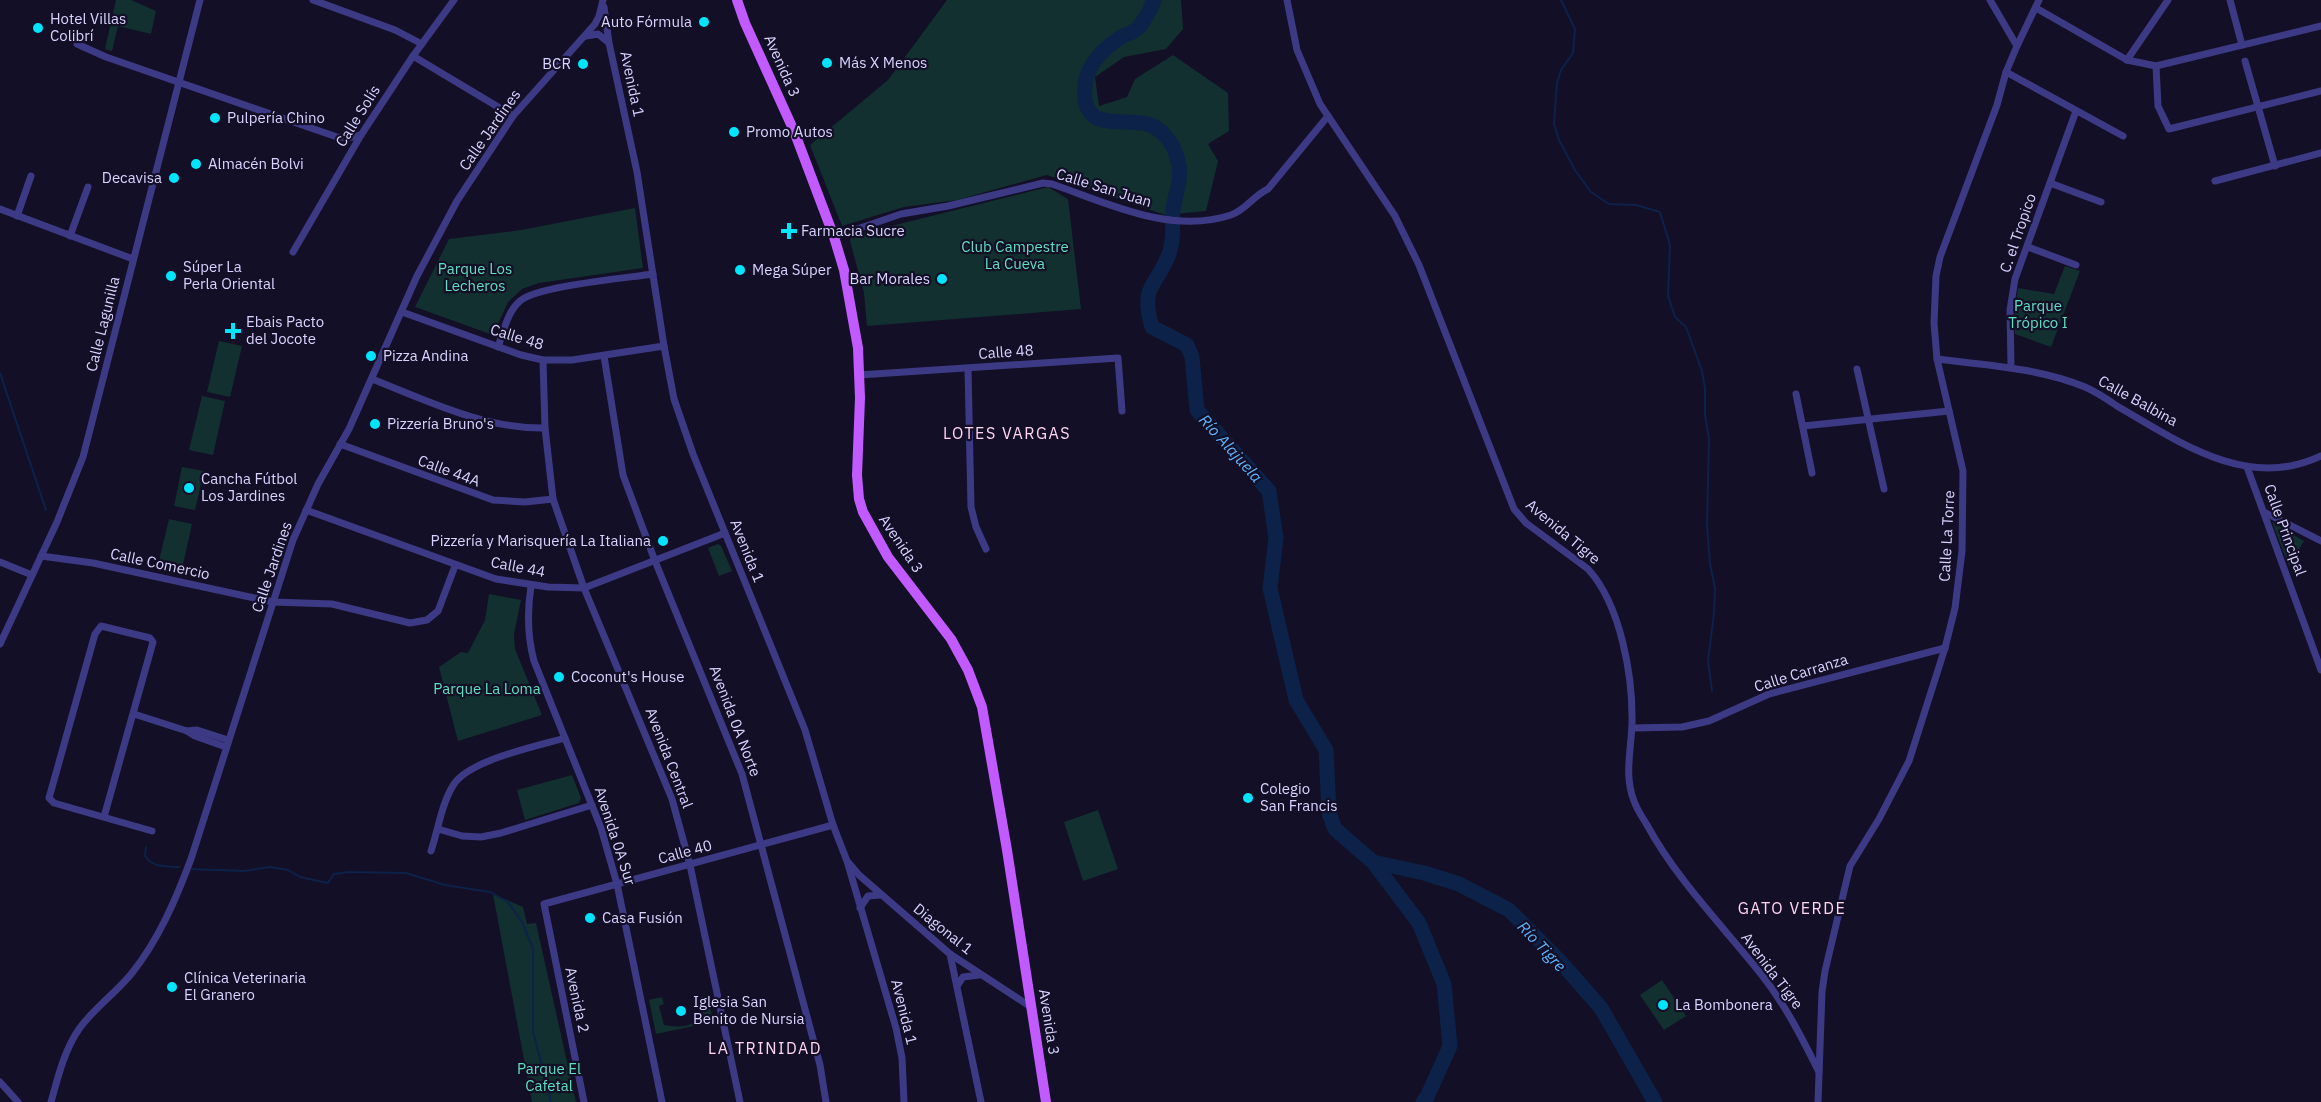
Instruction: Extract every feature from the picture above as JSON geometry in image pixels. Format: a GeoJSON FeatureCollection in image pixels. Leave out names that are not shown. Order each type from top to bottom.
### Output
{"type":"FeatureCollection","features":[{"type":"Feature","properties":{"kind":"main road","name":"Avenida 3"},"geometry":{"type":"LineString","coordinates":[[737,0],[794,131],[844,270],[855,323],[859,375],[857,475],[859,499],[872,532],[888,557],[956,647],[968,670],[982,707],[1008,850],[1046,1102]]}},
{"type":"Feature","properties":{"kind":"street","name":"Calle Lagunilla"},"geometry":{"type":"LineString","coordinates":[[0,644],[83,458],[201,0]]}},
{"type":"Feature","properties":{"kind":"street"},"geometry":{"type":"LineString","coordinates":[[313,0],[395,30],[422,44]]}},
{"type":"Feature","properties":{"kind":"street","name":"Calle Solís"},"geometry":{"type":"LineString","coordinates":[[293,252],[360,135],[454,0]]}},
{"type":"Feature","properties":{"kind":"street","name":"Calle Jardines"},"geometry":{"type":"LineString","coordinates":[[51,1102],[62,1064],[74,1038],[87,1020],[133,972],[172,906],[191,859],[293,540],[372,379],[417,276],[457,201],[513,116],[584,37],[599,16],[603,0]]}},
{"type":"Feature","properties":{"kind":"street","name":"Avenida 1"},"geometry":{"type":"LineString","coordinates":[[603,0],[609,43],[637,172],[663,346],[674,399],[682,426],[802,722],[833,825],[847,861],[896,1028],[902,1064],[904,1102]]}},
{"type":"Feature","properties":{"kind":"street","name":"Avenida Tigre"},"geometry":{"type":"LineString","coordinates":[[1287,0],[1297,50],[1308,80],[1328,116],[1375,185],[1411,246],[1475,404],[1514,509],[1526,523],[1588,569],[1596,577],[1608,598],[1623,646],[1629,683],[1632,728],[1628,770],[1634,801],[1661,851],[1762,976],[1783,1006],[1800,1033],[1819,1072]]}},
{"type":"Feature","properties":{"kind":"street"},"geometry":{"type":"LineString","coordinates":[[1990,0],[2017,46]]}},
{"type":"Feature","properties":{"kind":"street"},"geometry":{"type":"LineString","coordinates":[[2127,60],[2168,0]]}},
{"type":"Feature","properties":{"kind":"street"},"geometry":{"type":"LineString","coordinates":[[2230,0],[2242,45]]}},
{"type":"Feature","properties":{"kind":"street"},"geometry":{"type":"LineString","coordinates":[[2038,4],[2127,60],[2156,66],[2321,26]]}},
{"type":"Feature","properties":{"kind":"street","name":"Calle La Torre"},"geometry":{"type":"LineString","coordinates":[[1818,1102],[1822,992],[1850,866],[1880,819],[1904,773],[1945,648],[1955,608],[1962,551],[1963,471],[1937,359],[1934,323],[1936,276],[1940,257],[1997,105],[2006,72],[2038,4]]}},
{"type":"Feature","properties":{"kind":"street"},"geometry":{"type":"LineString","coordinates":[[584,37],[598,34],[609,43]]}},
{"type":"Feature","properties":{"kind":"street"},"geometry":{"type":"LineString","coordinates":[[77,44],[106,57],[337,137],[348,138],[360,135]]}},
{"type":"Feature","properties":{"kind":"street"},"geometry":{"type":"LineString","coordinates":[[413,56],[513,116]]}},
{"type":"Feature","properties":{"kind":"street"},"geometry":{"type":"LineString","coordinates":[[2245,61],[2275,166]]}},
{"type":"Feature","properties":{"kind":"street"},"geometry":{"type":"LineString","coordinates":[[2156,66],[2158,106],[2169,129],[2321,91]]}},
{"type":"Feature","properties":{"kind":"street"},"geometry":{"type":"LineString","coordinates":[[2006,72],[2123,136]]}},
{"type":"Feature","properties":{"kind":"street","name":"C. el Tropico"},"geometry":{"type":"LineString","coordinates":[[2011,367],[2012,293],[2076,111]]}},
{"type":"Feature","properties":{"kind":"street","name":"Calle San Juan"},"geometry":{"type":"LineString","coordinates":[[834,237],[902,214],[948,206],[1043,183],[1052,184],[1139,214],[1163,219],[1183,221],[1233,215],[1260,192],[1268,189],[1328,116]]}},
{"type":"Feature","properties":{"kind":"street"},"geometry":{"type":"LineString","coordinates":[[2216,181],[2321,153]]}},
{"type":"Feature","properties":{"kind":"street"},"geometry":{"type":"LineString","coordinates":[[17,216],[31,176]]}},
{"type":"Feature","properties":{"kind":"street"},"geometry":{"type":"LineString","coordinates":[[2050,183],[2101,202]]}},
{"type":"Feature","properties":{"kind":"street"},"geometry":{"type":"LineString","coordinates":[[70,236],[87,187]]}},
{"type":"Feature","properties":{"kind":"street"},"geometry":{"type":"LineString","coordinates":[[0,209],[133,259]]}},
{"type":"Feature","properties":{"kind":"street"},"geometry":{"type":"LineString","coordinates":[[2028,247],[2076,265]]}},
{"type":"Feature","properties":{"kind":"street"},"geometry":{"type":"LineString","coordinates":[[498,347],[511,311],[527,296],[546,290],[653,274]]}},
{"type":"Feature","properties":{"kind":"street","name":"Calle 48"},"geometry":{"type":"LineString","coordinates":[[402,312],[498,347],[543,360],[572,360],[663,346]]}},
{"type":"Feature","properties":{"kind":"street","name":"Avenida 0A Norte"},"geometry":{"type":"LineString","coordinates":[[604,356],[623,475],[655,561],[736,758],[762,845],[820,1065],[826,1102]]}},
{"type":"Feature","properties":{"kind":"street","name":"Calle 48"},"geometry":{"type":"LineString","coordinates":[[859,375],[1118,358],[1122,411]]}},
{"type":"Feature","properties":{"kind":"street","name":"Calle Balbina"},"geometry":{"type":"LineString","coordinates":[[1937,359],[2011,367],[2087,388],[2215,459],[2263,469],[2288,467],[2321,456]]}},
{"type":"Feature","properties":{"kind":"street","name":"Avenida Central"},"geometry":{"type":"LineString","coordinates":[[543,360],[545,428],[553,499],[584,588],[672,799],[690,865],[740,1102]]}},
{"type":"Feature","properties":{"kind":"street"},"geometry":{"type":"LineString","coordinates":[[968,369],[971,507],[976,527],[986,549]]}},
{"type":"Feature","properties":{"kind":"street"},"geometry":{"type":"LineString","coordinates":[[1857,369],[1884,489]]}},
{"type":"Feature","properties":{"kind":"street"},"geometry":{"type":"LineString","coordinates":[[372,379],[494,424],[545,428]]}},
{"type":"Feature","properties":{"kind":"street"},"geometry":{"type":"LineString","coordinates":[[1796,394],[1812,473]]}},
{"type":"Feature","properties":{"kind":"street"},"geometry":{"type":"LineString","coordinates":[[1803,426],[1949,411]]}},
{"type":"Feature","properties":{"kind":"street","name":"Calle 44A"},"geometry":{"type":"LineString","coordinates":[[340,444],[493,500],[525,502],[553,499]]}},
{"type":"Feature","properties":{"kind":"street","name":"Calle Principal"},"geometry":{"type":"LineString","coordinates":[[2247,467],[2321,670]]}},
{"type":"Feature","properties":{"kind":"street","name":"Calle 44"},"geometry":{"type":"LineString","coordinates":[[306,510],[455,566],[496,579],[531,586],[584,588],[725,532]]}},
{"type":"Feature","properties":{"kind":"street"},"geometry":{"type":"LineString","coordinates":[[2264,512],[2321,541]]}},
{"type":"Feature","properties":{"kind":"street","name":"Calle Comercio"},"geometry":{"type":"LineString","coordinates":[[41,556],[93,563],[273,602],[332,604],[410,623],[428,620],[434,615],[441,605],[455,566]]}},
{"type":"Feature","properties":{"kind":"street"},"geometry":{"type":"LineString","coordinates":[[0,562],[32,575]]}},
{"type":"Feature","properties":{"kind":"street","name":"Avenida 0A Sur"},"geometry":{"type":"LineString","coordinates":[[531,586],[527,620],[528,641],[592,805],[617,884],[662,1102]]}},
{"type":"Feature","properties":{"kind":"street"},"geometry":{"type":"LineString","coordinates":[[104,817],[153,642],[150,638],[102,627],[98,628],[94,634],[49,796],[51,801],[104,817],[152,831]]}},
{"type":"Feature","properties":{"kind":"street","name":"Calle Carranza"},"geometry":{"type":"LineString","coordinates":[[1632,728],[1682,727],[1709,721],[1769,694],[1945,648]]}},
{"type":"Feature","properties":{"kind":"street"},"geometry":{"type":"LineString","coordinates":[[134,714],[187,731],[195,736],[227,743]]}},
{"type":"Feature","properties":{"kind":"street"},"geometry":{"type":"LineString","coordinates":[[431,851],[453,785],[461,775],[484,763],[566,738]]}},
{"type":"Feature","properties":{"kind":"street"},"geometry":{"type":"LineString","coordinates":[[438,829],[462,836],[481,837],[592,805]]}},
{"type":"Feature","properties":{"kind":"street","name":"Calle 40"},"geometry":{"type":"LineString","coordinates":[[544,904],[833,825]]}},
{"type":"Feature","properties":{"kind":"street","name":"Diagonal 1"},"geometry":{"type":"LineString","coordinates":[[847,861],[950,954],[1031,1007]]}},
{"type":"Feature","properties":{"kind":"street"},"geometry":{"type":"LineString","coordinates":[[860,908],[868,896],[882,895]]}},
{"type":"Feature","properties":{"kind":"street","name":"Avenida 2"},"geometry":{"type":"LineString","coordinates":[[544,904],[584,1102]]}},
{"type":"Feature","properties":{"kind":"street"},"geometry":{"type":"LineString","coordinates":[[950,954],[981,1102]]}},
{"type":"Feature","properties":{"kind":"street"},"geometry":{"type":"LineString","coordinates":[[957,986],[963,977],[980,975]]}},
{"type":"Feature","properties":{"kind":"street"},"geometry":{"type":"LineString","coordinates":[[0,1082],[18,1102]]}},
{"type":"Feature","properties":{"kind":"green space"},"geometry":{"type":"Polygon","coordinates":[[[116,0],[131,0],[156,11],[151,34],[118,26],[112,51],[105,49],[116,0]]]}},
{"type":"Feature","properties":{"kind":"green space"},"geometry":{"type":"Polygon","coordinates":[[[947,0],[1181,0],[1183,29],[1166,49],[1124,57],[1095,77],[1099,106],[1127,97],[1135,79],[1173,55],[1228,93],[1229,131],[1208,144],[1218,161],[1206,211],[1165,215],[1047,175],[957,200],[904,207],[842,226],[810,145],[888,80],[947,0]]]}},
{"type":"Feature","properties":{"kind":"green space","name":"Club Campestre La Cueva"},"geometry":{"type":"Polygon","coordinates":[[[1048,187],[1068,199],[1081,309],[867,326],[864,293],[850,241],[851,236],[1048,187]]]}},
{"type":"Feature","properties":{"kind":"green space","name":"Parque Los Lecheros"},"geometry":{"type":"Polygon","coordinates":[[[635,208],[643,268],[539,283],[522,289],[508,302],[493,335],[415,307],[449,239],[521,230],[635,208]]]}},
{"type":"Feature","properties":{"kind":"green space","name":"Parque Trópico I"},"geometry":{"type":"Polygon","coordinates":[[[2065,266],[2080,271],[2051,347],[2015,334],[2014,317],[2018,288],[2054,294],[2065,266]]]}},
{"type":"Feature","properties":{"kind":"green space"},"geometry":{"type":"Polygon","coordinates":[[[219,341],[242,346],[230,397],[207,392],[219,341]]]}},
{"type":"Feature","properties":{"kind":"green space"},"geometry":{"type":"Polygon","coordinates":[[[202,396],[225,401],[213,455],[189,450],[202,396]]]}},
{"type":"Feature","properties":{"kind":"green space","name":"Cancha Fútbol Los Jardines"},"geometry":{"type":"Polygon","coordinates":[[[182,467],[204,471],[195,510],[174,506],[182,467]]]}},
{"type":"Feature","properties":{"kind":"green space"},"geometry":{"type":"Polygon","coordinates":[[[169,519],[192,524],[182,569],[158,565],[169,519]]]}},
{"type":"Feature","properties":{"kind":"green space"},"geometry":{"type":"Polygon","coordinates":[[[2272,522],[2304,541],[2289,566],[2272,522]]]}},
{"type":"Feature","properties":{"kind":"green space"},"geometry":{"type":"Polygon","coordinates":[[[718,544],[732,571],[719,576],[708,548],[718,544]]]}},
{"type":"Feature","properties":{"kind":"green space","name":"Parque La Loma"},"geometry":{"type":"Polygon","coordinates":[[[489,594],[521,600],[514,634],[515,649],[542,715],[458,741],[439,667],[461,652],[468,653],[485,620],[489,594]]]}},
{"type":"Feature","properties":{"kind":"green space"},"geometry":{"type":"Polygon","coordinates":[[[572,775],[581,798],[579,803],[525,820],[517,790],[572,775]]]}},
{"type":"Feature","properties":{"kind":"green space"},"geometry":{"type":"Polygon","coordinates":[[[1098,810],[1118,869],[1083,881],[1064,822],[1098,810]]]}},
{"type":"Feature","properties":{"kind":"green space","name":"Parque El Cafetal"},"geometry":{"type":"Polygon","coordinates":[[[493,894],[523,907],[527,924],[536,923],[576,1102],[532,1102],[493,894]]]}},
{"type":"Feature","properties":{"kind":"green space","name":"La Bombonera"},"geometry":{"type":"Polygon","coordinates":[[[1662,980],[1686,1016],[1664,1030],[1640,995],[1662,980]]]}},
{"type":"Feature","properties":{"kind":"green space"},"geometry":{"type":"Polygon","coordinates":[[[708,995],[713,1022],[656,1034],[649,1000],[662,997],[664,1004],[659,1006],[664,1025],[680,1026],[690,1024],[703,1016],[700,997],[708,995]]]}},
{"type":"Feature","properties":{"kind":"waterway","name":"Río Alajuela"},"geometry":{"type":"LineString","coordinates":[[1154,0],[1138,28],[1112,43],[1096,59],[1086,79],[1085,100],[1094,116],[1102,120],[1143,123],[1156,128],[1170,142],[1176,155],[1180,174],[1173,210],[1172,241],[1165,263],[1149,293],[1152,327],[1187,345],[1192,357],[1197,410],[1269,491],[1276,538],[1270,588],[1296,700],[1326,750],[1329,813],[1335,829],[1373,862],[1419,923],[1444,984],[1450,1046],[1423,1102]]}},
{"type":"Feature","properties":{"kind":"waterway"},"geometry":{"type":"LineString","coordinates":[[1561,0],[1575,29],[1573,53],[1561,70],[1557,83],[1554,124],[1559,140],[1575,170],[1591,192],[1609,204],[1636,205],[1660,212],[1670,245],[1668,296],[1675,317],[1686,327],[1702,371],[1709,439],[1707,525],[1710,564],[1715,588],[1708,661],[1712,691]]}},
{"type":"Feature","properties":{"kind":"waterway"},"geometry":{"type":"LineString","coordinates":[[0,373],[46,510]]}},
{"type":"Feature","properties":{"kind":"waterway"},"geometry":{"type":"LineString","coordinates":[[146,847],[145,856],[152,863],[179,867]]}},
{"type":"Feature","properties":{"kind":"waterway","name":"Río Tigre"},"geometry":{"type":"LineString","coordinates":[[1373,862],[1424,873],[1459,884],[1509,910],[1558,959],[1601,1008],[1655,1102]]}},
{"type":"Feature","properties":{"kind":"waterway"},"geometry":{"type":"LineString","coordinates":[[192,869],[244,871],[270,867],[288,870],[300,877],[328,883],[334,874],[348,872],[406,873],[445,885],[490,892],[508,902],[522,922],[533,948],[533,1031],[551,1102]]}},
{"type":"Feature","properties":{"kind":"place","name":"Auto Fórmula"},"geometry":{"type":"Point","coordinates":[704,22]}},
{"type":"Feature","properties":{"kind":"place","name":"Hotel Villas Colibrí"},"geometry":{"type":"Point","coordinates":[38,28]}},
{"type":"Feature","properties":{"kind":"place","name":"Más X Menos"},"geometry":{"type":"Point","coordinates":[827,63]}},
{"type":"Feature","properties":{"kind":"place","name":"BCR"},"geometry":{"type":"Point","coordinates":[583,64]}},
{"type":"Feature","properties":{"kind":"place","name":"Pulpería Chino"},"geometry":{"type":"Point","coordinates":[215,118]}},
{"type":"Feature","properties":{"kind":"place","name":"Promo Autos"},"geometry":{"type":"Point","coordinates":[734,132]}},
{"type":"Feature","properties":{"kind":"place","name":"Almacén Bolvi"},"geometry":{"type":"Point","coordinates":[196,164]}},
{"type":"Feature","properties":{"kind":"place","name":"Decavisa"},"geometry":{"type":"Point","coordinates":[174,178]}},
{"type":"Feature","properties":{"kind":"place","name":"Farmacia Sucre"},"geometry":{"type":"Point","coordinates":[789,231]}},
{"type":"Feature","properties":{"kind":"place","name":"Mega Súper"},"geometry":{"type":"Point","coordinates":[740,270]}},
{"type":"Feature","properties":{"kind":"place","name":"Súper La Perla Oriental"},"geometry":{"type":"Point","coordinates":[171,276]}},
{"type":"Feature","properties":{"kind":"place","name":"Bar Morales"},"geometry":{"type":"Point","coordinates":[942,279]}},
{"type":"Feature","properties":{"kind":"place","name":"Ebais Pacto del Jocote"},"geometry":{"type":"Point","coordinates":[233,331]}},
{"type":"Feature","properties":{"kind":"place","name":"Pizza Andina"},"geometry":{"type":"Point","coordinates":[371,356]}},
{"type":"Feature","properties":{"kind":"place","name":"Pizzería Bruno's"},"geometry":{"type":"Point","coordinates":[375,424]}},
{"type":"Feature","properties":{"kind":"place","name":"Cancha Fútbol Los Jardines"},"geometry":{"type":"Point","coordinates":[189,488]}},
{"type":"Feature","properties":{"kind":"place","name":"Pizzería y Marisquería La Italiana"},"geometry":{"type":"Point","coordinates":[663,541]}},
{"type":"Feature","properties":{"kind":"place","name":"Coconut's House"},"geometry":{"type":"Point","coordinates":[559,677]}},
{"type":"Feature","properties":{"kind":"place","name":"Colegio San Francis"},"geometry":{"type":"Point","coordinates":[1248,798]}},
{"type":"Feature","properties":{"kind":"place","name":"Casa Fusión"},"geometry":{"type":"Point","coordinates":[590,918]}},
{"type":"Feature","properties":{"kind":"place","name":"Clínica Veterinaria El Granero"},"geometry":{"type":"Point","coordinates":[172,987]}},
{"type":"Feature","properties":{"kind":"place","name":"La Bombonera"},"geometry":{"type":"Point","coordinates":[1663,1005]}},
{"type":"Feature","properties":{"kind":"place","name":"Iglesia San Benito de Nursia"},"geometry":{"type":"Point","coordinates":[681,1011]}},
{"type":"Feature","properties":{"kind":"district","name":"LOTES VARGAS"},"geometry":{"type":"Point","coordinates":[1007,433]}},
{"type":"Feature","properties":{"kind":"district","name":"GATO VERDE"},"geometry":{"type":"Point","coordinates":[1792,908]}},
{"type":"Feature","properties":{"kind":"district","name":"LA TRINIDAD"},"geometry":{"type":"Point","coordinates":[765,1048]}}]}
